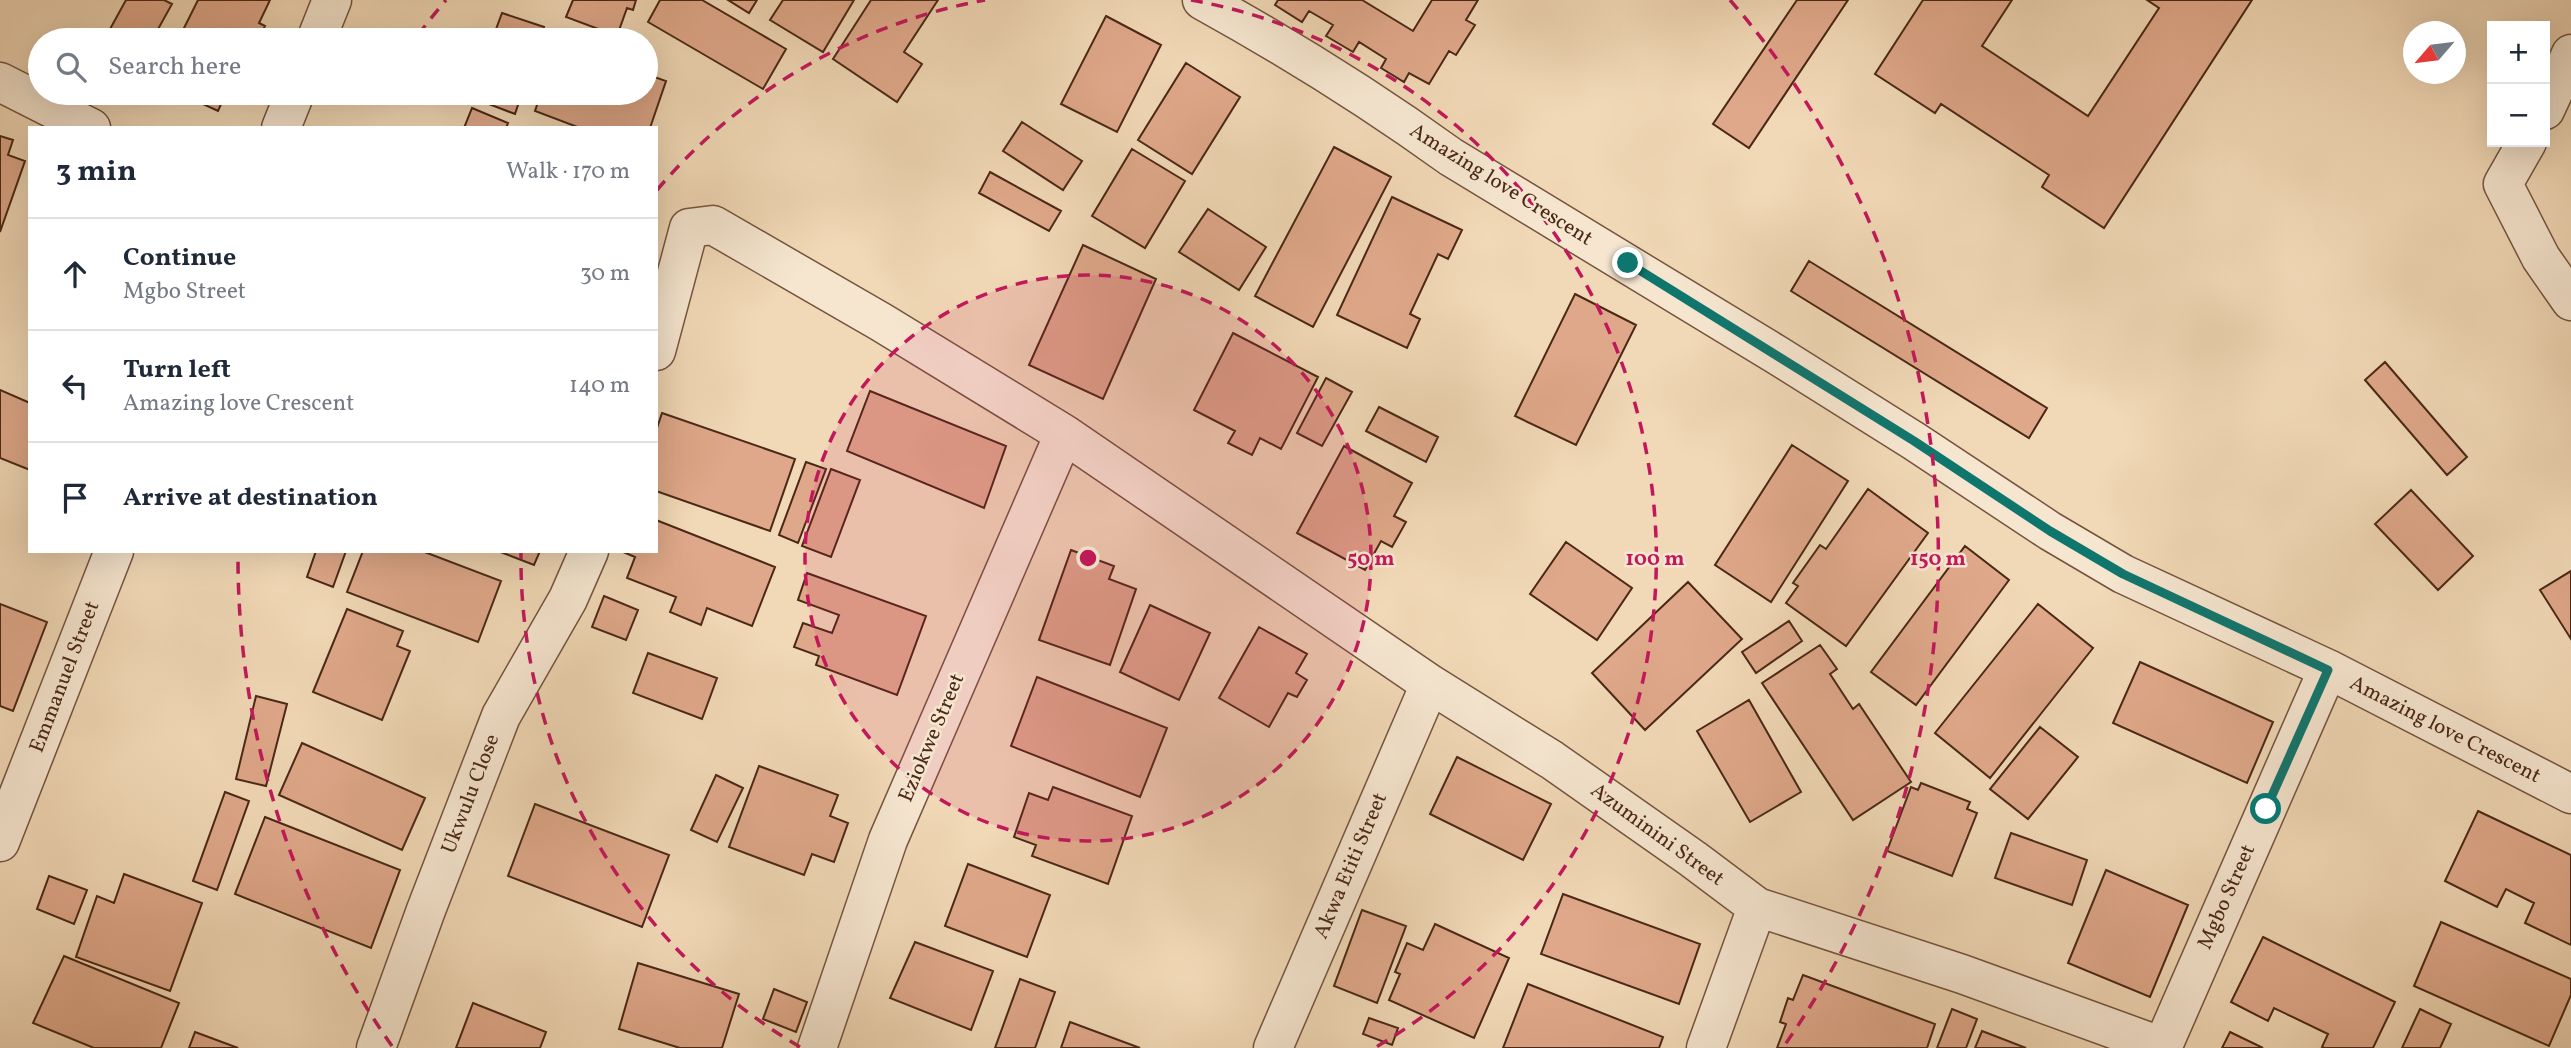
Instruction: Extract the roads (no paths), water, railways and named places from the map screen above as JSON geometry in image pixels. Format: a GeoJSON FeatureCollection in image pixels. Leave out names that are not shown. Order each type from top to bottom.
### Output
{"type":"FeatureCollection","features":[{"type":"Feature","properties":{"kind":"street"},"geometry":{"type":"LineString","coordinates":[[321,28],[332,0]]}},
{"type":"Feature","properties":{"kind":"street","name":"Amazing love Crescent"},"geometry":{"type":"LineString","coordinates":[[1202,0],[1261,33],[1408,126],[1451,157],[1640,270],[1914,441],[2050,531],[2123,574],[2328,670],[2571,794]]}},
{"type":"Feature","properties":{"kind":"street"},"geometry":{"type":"LineString","coordinates":[[2550,99],[2571,54]]}},
{"type":"Feature","properties":{"kind":"street"},"geometry":{"type":"LineString","coordinates":[[0,82],[28,96]]}},
{"type":"Feature","properties":{"kind":"street"},"geometry":{"type":"LineString","coordinates":[[46,105],[87,126]]}},
{"type":"Feature","properties":{"kind":"street"},"geometry":{"type":"LineString","coordinates":[[282,126],[290,105]]}},
{"type":"Feature","properties":{"kind":"street"},"geometry":{"type":"LineString","coordinates":[[2524,147],[2503,184],[2541,258],[2571,301]]}},
{"type":"Feature","properties":{"kind":"street","name":"Azuminini Street"},"geometry":{"type":"LineString","coordinates":[[658,344],[689,228],[713,225],[881,322],[1064,434],[1430,684],[1552,760],[1757,907],[1962,974],[2163,1047]]}},
{"type":"Feature","properties":{"kind":"street","name":"Eziokwe Street"},"geometry":{"type":"LineString","coordinates":[[817,1048],[888,840],[1064,434]]}},
{"type":"Feature","properties":{"kind":"street","name":"Emmanuel Street"},"geometry":{"type":"LineString","coordinates":[[0,842],[113,553]]}},
{"type":"Feature","properties":{"kind":"street","name":"Ukwulu Close"},"geometry":{"type":"LineString","coordinates":[[376,1048],[501,716],[568,599],[588,553]]}},
{"type":"Feature","properties":{"kind":"street","name":"Mgbo Street"},"geometry":{"type":"LineString","coordinates":[[2163,1047],[2328,670]]}},
{"type":"Feature","properties":{"kind":"street","name":"Akwa Etiti Street"},"geometry":{"type":"LineString","coordinates":[[1273,1048],[1430,684]]}},
{"type":"Feature","properties":{"kind":"street"},"geometry":{"type":"LineString","coordinates":[[1706,1048],[1757,907]]}}]}
